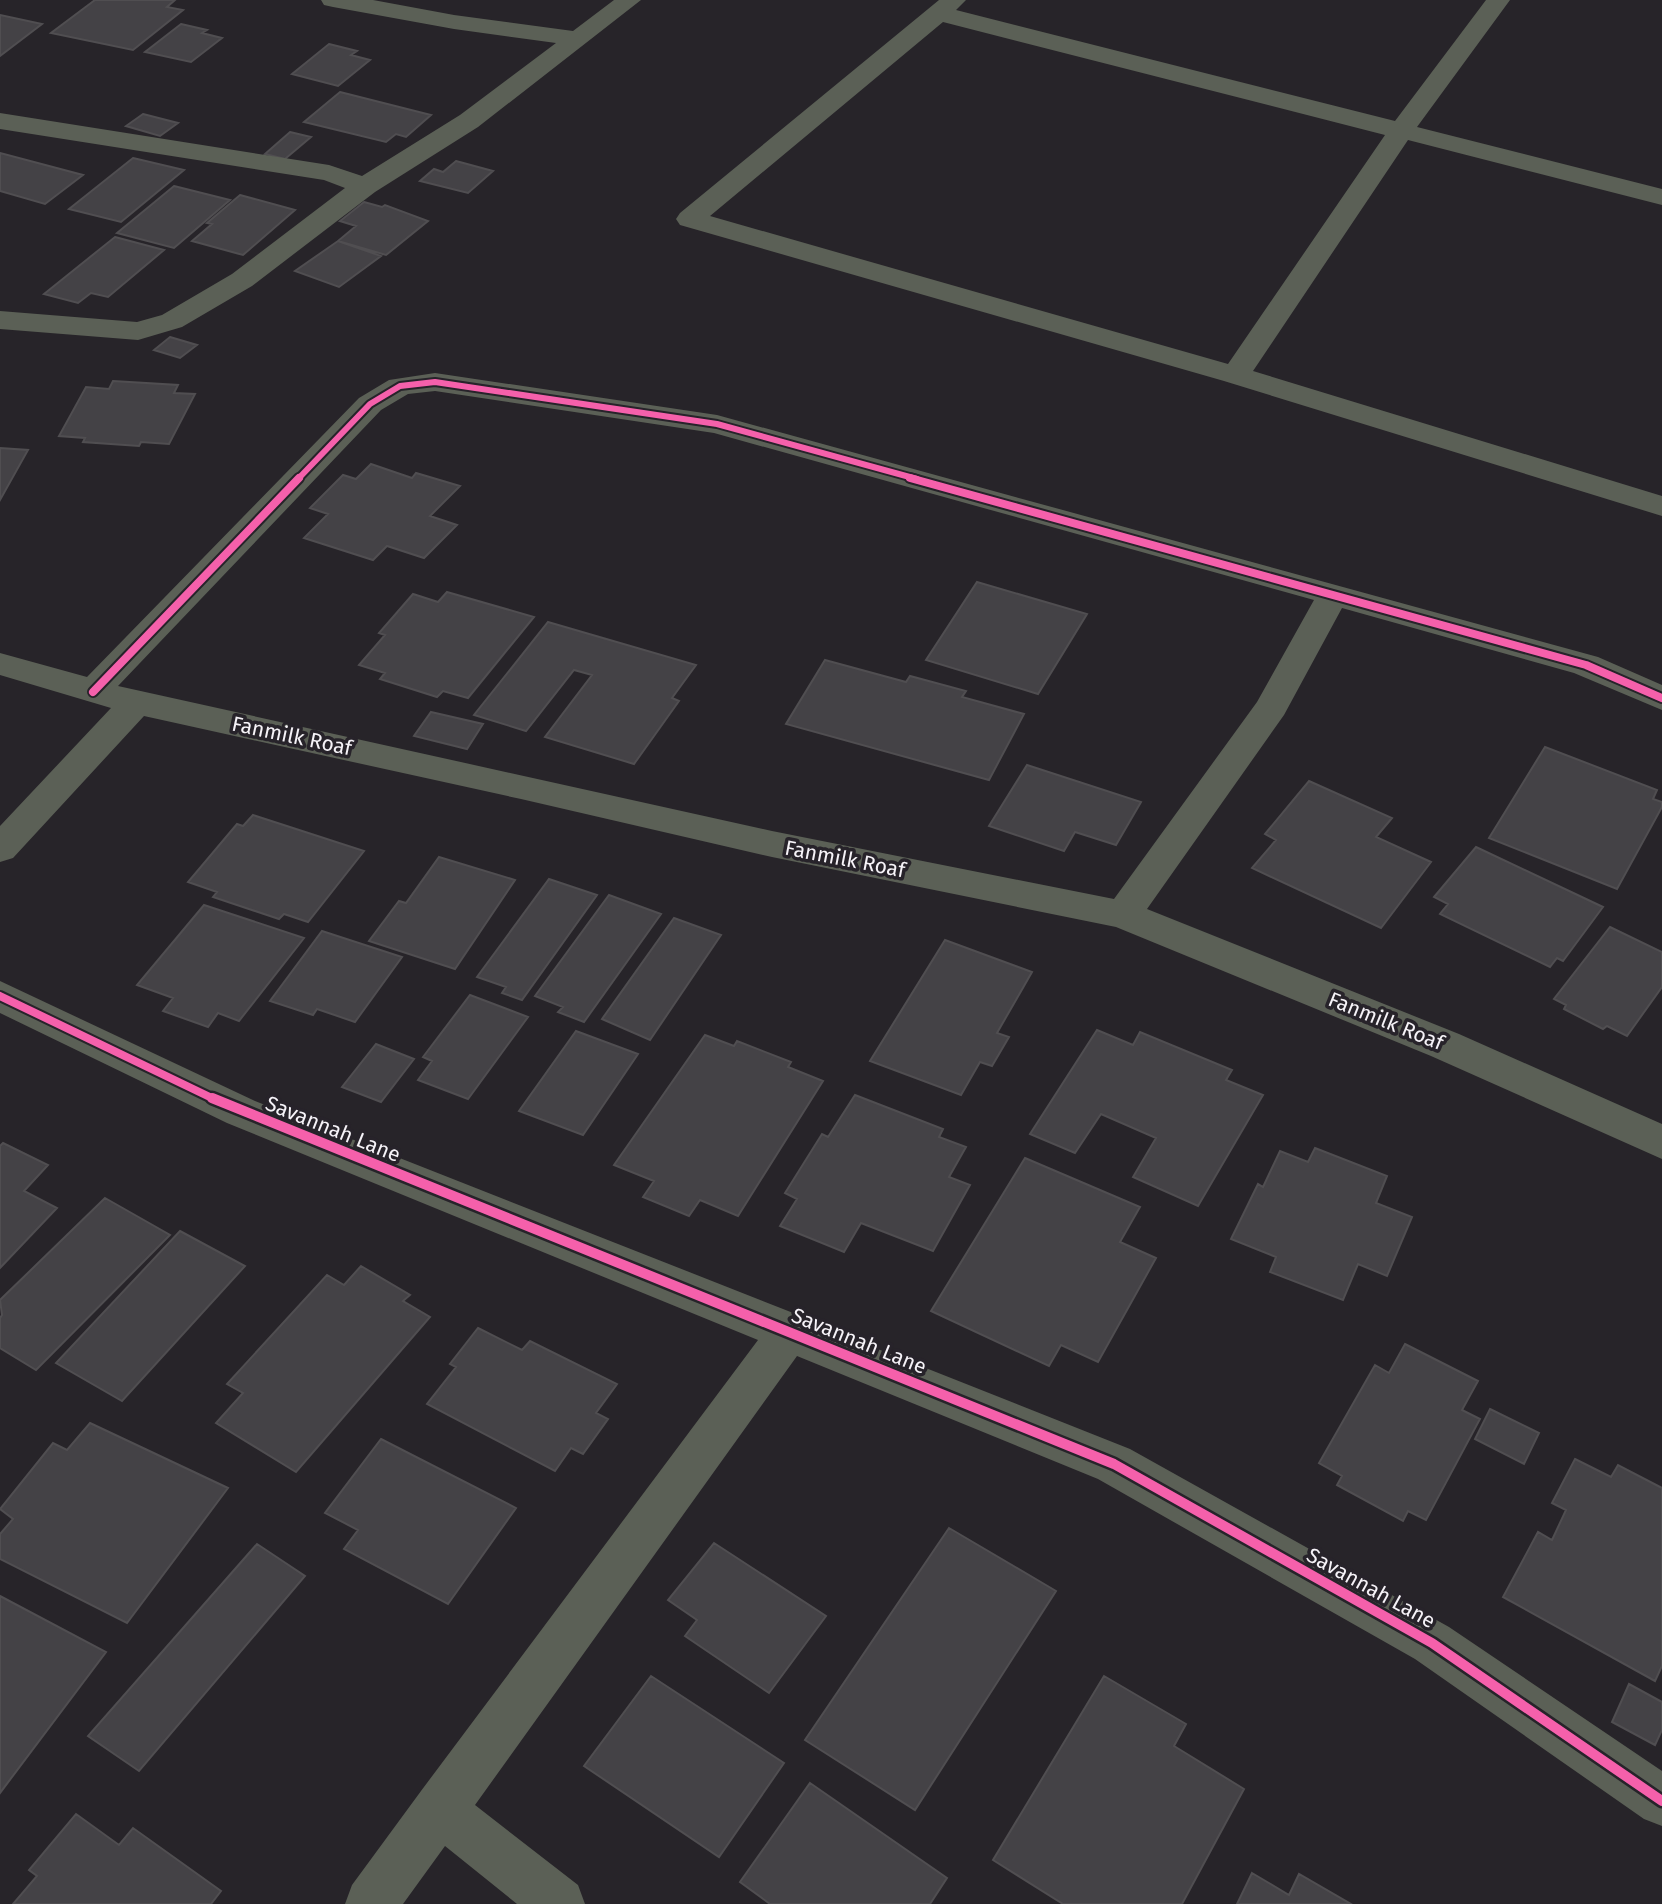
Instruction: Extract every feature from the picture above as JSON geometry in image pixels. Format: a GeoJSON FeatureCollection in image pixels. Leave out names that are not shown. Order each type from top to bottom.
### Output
{"type":"FeatureCollection","features":[{"type":"Feature","properties":{"kind":"street"},"geometry":{"type":"LineString","coordinates":[[333,0],[454,22],[578,39]]}},
{"type":"Feature","properties":{"kind":"street"},"geometry":{"type":"LineString","coordinates":[[0,320],[138,331],[172,321],[242,281],[365,186],[469,121],[629,0]]}},
{"type":"Feature","properties":{"kind":"street"},"geometry":{"type":"LineString","coordinates":[[1235,374],[1400,132],[1498,0]]}},
{"type":"Feature","properties":{"kind":"street"},"geometry":{"type":"LineString","coordinates":[[1662,197],[1400,132],[946,6],[690,219],[1235,374],[1655,504],[1662,472]]}},
{"type":"Feature","properties":{"kind":"street"},"geometry":{"type":"LineString","coordinates":[[0,121],[329,173],[365,186]]}},
{"type":"Feature","properties":{"kind":"street"},"geometry":{"type":"LineString","coordinates":[[93,692],[370,404],[400,386],[435,382],[717,424],[1586,665],[1662,698]]}},
{"type":"Feature","properties":{"kind":"street"},"geometry":{"type":"LineString","coordinates":[[1123,915],[1272,707],[1333,595]]}},
{"type":"Feature","properties":{"kind":"street","name":"Fanmilk Roaf"},"geometry":{"type":"LineString","coordinates":[[0,664],[136,703],[508,783],[772,844],[1123,915],[1445,1045],[1662,1142]]}},
{"type":"Feature","properties":{"kind":"street"},"geometry":{"type":"LineString","coordinates":[[0,849],[136,703]]}},
{"type":"Feature","properties":{"kind":"street","name":"Savannah Lane"},"geometry":{"type":"LineString","coordinates":[[0,996],[241,1112],[790,1331],[1114,1464],[1432,1643],[1662,1801]]}},
{"type":"Feature","properties":{"kind":"street"},"geometry":{"type":"LineString","coordinates":[[371,1904],[790,1331]]}},
{"type":"Feature","properties":{"kind":"street"},"geometry":{"type":"LineString","coordinates":[[439,1809],[559,1904]]}},
{"type":"Feature","properties":{"kind":"building"},"geometry":{"type":"Polygon","coordinates":[[[95,0],[175,0],[167,7],[183,10],[133,50],[51,33],[95,0]]]}},
{"type":"Feature","properties":{"kind":"building"},"geometry":{"type":"Polygon","coordinates":[[[0,15],[42,24],[0,56],[0,15]]]}},
{"type":"Feature","properties":{"kind":"building"},"geometry":{"type":"Polygon","coordinates":[[[181,24],[207,30],[202,33],[222,38],[191,62],[145,52],[181,24]]]}},
{"type":"Feature","properties":{"kind":"building"},"geometry":{"type":"Polygon","coordinates":[[[329,44],[357,51],[351,55],[370,60],[338,86],[292,74],[329,44]]]}},
{"type":"Feature","properties":{"kind":"building"},"geometry":{"type":"Polygon","coordinates":[[[340,92],[431,115],[406,137],[396,134],[386,142],[304,122],[340,92]]]}},
{"type":"Feature","properties":{"kind":"building"},"geometry":{"type":"Polygon","coordinates":[[[143,114],[178,123],[160,136],[126,126],[143,114]]]}},
{"type":"Feature","properties":{"kind":"building"},"geometry":{"type":"Polygon","coordinates":[[[290,132],[311,137],[285,159],[265,154],[290,132]]]}},
{"type":"Feature","properties":{"kind":"building"},"geometry":{"type":"Polygon","coordinates":[[[0,153],[83,175],[45,204],[0,191],[0,153]]]}},
{"type":"Feature","properties":{"kind":"building"},"geometry":{"type":"Polygon","coordinates":[[[133,158],[184,170],[121,222],[69,209],[133,158]]]}},
{"type":"Feature","properties":{"kind":"building"},"geometry":{"type":"Polygon","coordinates":[[[456,161],[493,171],[468,193],[420,181],[434,169],[443,172],[456,161]]]}},
{"type":"Feature","properties":{"kind":"building"},"geometry":{"type":"Polygon","coordinates":[[[174,186],[230,200],[174,248],[117,233],[174,186]]]}},
{"type":"Feature","properties":{"kind":"building"},"geometry":{"type":"Polygon","coordinates":[[[240,195],[295,210],[243,255],[192,241],[212,224],[207,223],[240,195]]]}},
{"type":"Feature","properties":{"kind":"building"},"geometry":{"type":"Polygon","coordinates":[[[364,202],[382,207],[385,205],[428,221],[386,255],[338,241],[356,226],[340,221],[364,202]]]}},
{"type":"Feature","properties":{"kind":"building"},"geometry":{"type":"Polygon","coordinates":[[[115,237],[164,250],[108,297],[91,293],[78,303],[44,294],[115,237]]]}},
{"type":"Feature","properties":{"kind":"building"},"geometry":{"type":"Polygon","coordinates":[[[338,241],[381,256],[339,287],[295,271],[338,241]]]}},
{"type":"Feature","properties":{"kind":"building"},"geometry":{"type":"Polygon","coordinates":[[[170,337],[197,345],[180,358],[154,350],[170,337]]]}},
{"type":"Feature","properties":{"kind":"building"},"geometry":{"type":"Polygon","coordinates":[[[113,381],[178,385],[174,393],[195,394],[169,444],[141,442],[139,446],[83,442],[85,438],[59,436],[86,387],[109,389],[113,381]]]}},
{"type":"Feature","properties":{"kind":"building"},"geometry":{"type":"Polygon","coordinates":[[[0,448],[28,450],[0,500],[0,448]]]}},
{"type":"Feature","properties":{"kind":"building"},"geometry":{"type":"Polygon","coordinates":[[[371,464],[412,478],[416,473],[460,486],[430,516],[457,525],[424,558],[387,546],[373,560],[304,538],[328,514],[310,508],[343,475],[356,479],[371,464]]]}},
{"type":"Feature","properties":{"kind":"building"},"geometry":{"type":"Polygon","coordinates":[[[977,582],[1087,614],[1038,694],[926,660],[977,582]]]}},
{"type":"Feature","properties":{"kind":"building"},"geometry":{"type":"Polygon","coordinates":[[[447,592],[534,617],[468,698],[443,691],[437,697],[380,679],[385,673],[359,665],[385,635],[379,633],[413,594],[438,602],[447,592]]]}},
{"type":"Feature","properties":{"kind":"building"},"geometry":{"type":"Polygon","coordinates":[[[548,622],[696,665],[672,698],[679,701],[634,764],[545,737],[592,675],[574,670],[526,731],[474,715],[548,622]]]}},
{"type":"Feature","properties":{"kind":"building"},"geometry":{"type":"Polygon","coordinates":[[[825,660],[906,682],[910,676],[966,691],[962,697],[1024,714],[989,780],[786,724],[825,660]]]}},
{"type":"Feature","properties":{"kind":"building"},"geometry":{"type":"Polygon","coordinates":[[[431,712],[483,724],[467,749],[414,736],[431,712]]]}},
{"type":"Feature","properties":{"kind":"building"},"geometry":{"type":"Polygon","coordinates":[[[1545,747],[1657,790],[1653,799],[1662,802],[1662,807],[1617,889],[1489,838],[1545,747]]]}},
{"type":"Feature","properties":{"kind":"building"},"geometry":{"type":"Polygon","coordinates":[[[1027,765],[1141,802],[1116,845],[1075,832],[1064,851],[989,826],[1027,765]]]}},
{"type":"Feature","properties":{"kind":"building"},"geometry":{"type":"Polygon","coordinates":[[[1309,781],[1392,818],[1376,837],[1431,862],[1381,928],[1252,868],[1276,840],[1265,834],[1309,781]]]}},
{"type":"Feature","properties":{"kind":"building"},"geometry":{"type":"Polygon","coordinates":[[[253,815],[364,851],[308,922],[284,914],[279,919],[213,897],[217,892],[188,882],[237,824],[243,826],[253,815]]]}},
{"type":"Feature","properties":{"kind":"building"},"geometry":{"type":"Polygon","coordinates":[[[1476,847],[1603,907],[1563,961],[1557,958],[1550,967],[1440,914],[1448,904],[1434,897],[1476,847]]]}},
{"type":"Feature","properties":{"kind":"building"},"geometry":{"type":"Polygon","coordinates":[[[439,857],[515,880],[455,969],[369,941],[399,901],[406,903],[439,857]]]}},
{"type":"Feature","properties":{"kind":"building"},"geometry":{"type":"Polygon","coordinates":[[[549,879],[597,895],[522,1000],[502,993],[506,987],[477,977],[549,879]]]}},
{"type":"Feature","properties":{"kind":"building"},"geometry":{"type":"Polygon","coordinates":[[[609,895],[661,914],[584,1022],[558,1012],[563,1007],[535,996],[609,895]]]}},
{"type":"Feature","properties":{"kind":"building"},"geometry":{"type":"Polygon","coordinates":[[[204,905],[304,938],[239,1021],[218,1013],[208,1027],[163,1011],[173,998],[137,985],[204,905]]]}},
{"type":"Feature","properties":{"kind":"building"},"geometry":{"type":"Polygon","coordinates":[[[674,918],[721,935],[650,1040],[602,1019],[674,918]]]}},
{"type":"Feature","properties":{"kind":"building"},"geometry":{"type":"Polygon","coordinates":[[[1610,927],[1662,952],[1662,987],[1627,1036],[1607,1026],[1603,1029],[1564,1009],[1566,1005],[1554,999],[1610,927]]]}},
{"type":"Feature","properties":{"kind":"building"},"geometry":{"type":"Polygon","coordinates":[[[322,931],[402,957],[355,1022],[317,1009],[313,1015],[270,1001],[322,931]]]}},
{"type":"Feature","properties":{"kind":"building"},"geometry":{"type":"Polygon","coordinates":[[[945,940],[1032,972],[997,1033],[1009,1037],[992,1066],[980,1062],[961,1095],[870,1061],[945,940]]]}},
{"type":"Feature","properties":{"kind":"building"},"geometry":{"type":"Polygon","coordinates":[[[470,995],[528,1017],[468,1099],[418,1080],[432,1061],[423,1057],[470,995]]]}},
{"type":"Feature","properties":{"kind":"building"},"geometry":{"type":"Polygon","coordinates":[[[1097,1030],[1133,1045],[1140,1032],[1232,1070],[1226,1080],[1263,1095],[1198,1206],[1133,1177],[1156,1138],[1101,1114],[1075,1153],[1030,1134],[1097,1030]]]}},
{"type":"Feature","properties":{"kind":"building"},"geometry":{"type":"Polygon","coordinates":[[[576,1031],[638,1054],[583,1135],[519,1111],[576,1031]]]}},
{"type":"Feature","properties":{"kind":"building"},"geometry":{"type":"Polygon","coordinates":[[[705,1035],[734,1046],[737,1041],[791,1062],[788,1067],[823,1081],[738,1216],[700,1200],[689,1216],[643,1197],[654,1181],[614,1165],[705,1035]]]}},
{"type":"Feature","properties":{"kind":"building"},"geometry":{"type":"Polygon","coordinates":[[[376,1044],[414,1059],[381,1102],[342,1087],[376,1044]]]}},
{"type":"Feature","properties":{"kind":"building"},"geometry":{"type":"Polygon","coordinates":[[[855,1095],[943,1129],[939,1137],[966,1147],[949,1177],[970,1185],[933,1251],[861,1223],[844,1252],[780,1226],[797,1199],[785,1193],[822,1134],[828,1137],[855,1095]]]}},
{"type":"Feature","properties":{"kind":"building"},"geometry":{"type":"Polygon","coordinates":[[[3,1143],[48,1165],[24,1191],[57,1208],[0,1268],[0,1146],[3,1143]]]}},
{"type":"Feature","properties":{"kind":"building"},"geometry":{"type":"Polygon","coordinates":[[[1315,1148],[1387,1176],[1376,1203],[1412,1217],[1387,1276],[1358,1264],[1343,1300],[1270,1272],[1276,1257],[1231,1239],[1258,1184],[1263,1187],[1280,1151],[1308,1162],[1315,1148]]]}},
{"type":"Feature","properties":{"kind":"building"},"geometry":{"type":"Polygon","coordinates":[[[1025,1158],[1140,1207],[1120,1242],[1156,1258],[1098,1362],[1061,1345],[1049,1366],[931,1311],[1025,1158]]]}},
{"type":"Feature","properties":{"kind":"building"},"geometry":{"type":"Polygon","coordinates":[[[105,1198],[170,1235],[36,1370],[0,1348],[0,1300],[105,1198]]]}},
{"type":"Feature","properties":{"kind":"building"},"geometry":{"type":"Polygon","coordinates":[[[180,1231],[245,1266],[122,1401],[56,1363],[180,1231]]]}},
{"type":"Feature","properties":{"kind":"building"},"geometry":{"type":"Polygon","coordinates":[[[361,1266],[410,1295],[403,1301],[430,1317],[296,1472],[216,1423],[243,1393],[227,1384],[327,1275],[344,1285],[361,1266]]]}},
{"type":"Feature","properties":{"kind":"building"},"geometry":{"type":"Polygon","coordinates":[[[478,1328],[522,1350],[530,1341],[617,1384],[596,1413],[608,1419],[583,1454],[571,1448],[555,1471],[427,1404],[456,1367],[450,1364],[478,1328]]]}},
{"type":"Feature","properties":{"kind":"building"},"geometry":{"type":"Polygon","coordinates":[[[1405,1344],[1478,1381],[1462,1410],[1480,1419],[1426,1520],[1408,1511],[1403,1521],[1337,1485],[1342,1476],[1319,1463],[1375,1365],[1389,1373],[1405,1344]]]}},
{"type":"Feature","properties":{"kind":"building"},"geometry":{"type":"Polygon","coordinates":[[[1490,1409],[1539,1433],[1524,1464],[1475,1439],[1490,1409]]]}},
{"type":"Feature","properties":{"kind":"building"},"geometry":{"type":"Polygon","coordinates":[[[90,1423],[228,1488],[127,1623],[0,1559],[0,1534],[13,1519],[0,1509],[53,1443],[67,1450],[90,1423]]]}},
{"type":"Feature","properties":{"kind":"building"},"geometry":{"type":"Polygon","coordinates":[[[381,1439],[516,1508],[448,1604],[344,1549],[358,1530],[325,1513],[381,1439]]]}},
{"type":"Feature","properties":{"kind":"building"},"geometry":{"type":"Polygon","coordinates":[[[1575,1459],[1611,1477],[1618,1465],[1662,1488],[1662,1666],[1655,1681],[1503,1597],[1538,1532],[1552,1540],[1566,1510],[1552,1503],[1575,1459]]]}},
{"type":"Feature","properties":{"kind":"building"},"geometry":{"type":"Polygon","coordinates":[[[949,1528],[1056,1591],[915,1810],[805,1740],[949,1528]]]}},
{"type":"Feature","properties":{"kind":"building"},"geometry":{"type":"Polygon","coordinates":[[[714,1543],[826,1616],[769,1693],[685,1636],[697,1620],[668,1600],[714,1543]]]}},
{"type":"Feature","properties":{"kind":"building"},"geometry":{"type":"Polygon","coordinates":[[[257,1544],[305,1576],[139,1771],[88,1736],[257,1544]]]}},
{"type":"Feature","properties":{"kind":"building"},"geometry":{"type":"Polygon","coordinates":[[[0,1596],[106,1652],[0,1793],[0,1596]]]}},
{"type":"Feature","properties":{"kind":"building"},"geometry":{"type":"Polygon","coordinates":[[[651,1676],[784,1763],[719,1857],[584,1766],[651,1676]]]}},
{"type":"Feature","properties":{"kind":"building"},"geometry":{"type":"Polygon","coordinates":[[[1104,1676],[1186,1724],[1174,1746],[1244,1789],[1182,1904],[1063,1904],[993,1860],[1104,1676]]]}},
{"type":"Feature","properties":{"kind":"building"},"geometry":{"type":"Polygon","coordinates":[[[1629,1684],[1662,1702],[1662,1730],[1655,1745],[1612,1722],[1629,1684]]]}},
{"type":"Feature","properties":{"kind":"building"},"geometry":{"type":"Polygon","coordinates":[[[810,1783],[947,1878],[930,1904],[770,1904],[740,1882],[810,1783]]]}},
{"type":"Feature","properties":{"kind":"building"},"geometry":{"type":"Polygon","coordinates":[[[76,1814],[119,1845],[133,1828],[221,1891],[211,1904],[13,1904],[37,1876],[29,1870],[76,1814]]]}},
{"type":"Feature","properties":{"kind":"building"},"geometry":{"type":"Polygon","coordinates":[[[1252,1873],[1289,1895],[1299,1874],[1351,1904],[1237,1904],[1252,1873]]]}},
{"type":"Feature","properties":{"kind":"cycle path"},"geometry":{"type":"LineString","coordinates":[[93,692],[370,404],[400,386],[435,382],[717,424],[1586,665],[1662,698]]}},
{"type":"Feature","properties":{"kind":"cycle path"},"geometry":{"type":"LineString","coordinates":[[0,996],[241,1112],[1114,1464],[1432,1643],[1662,1801]]}}]}
